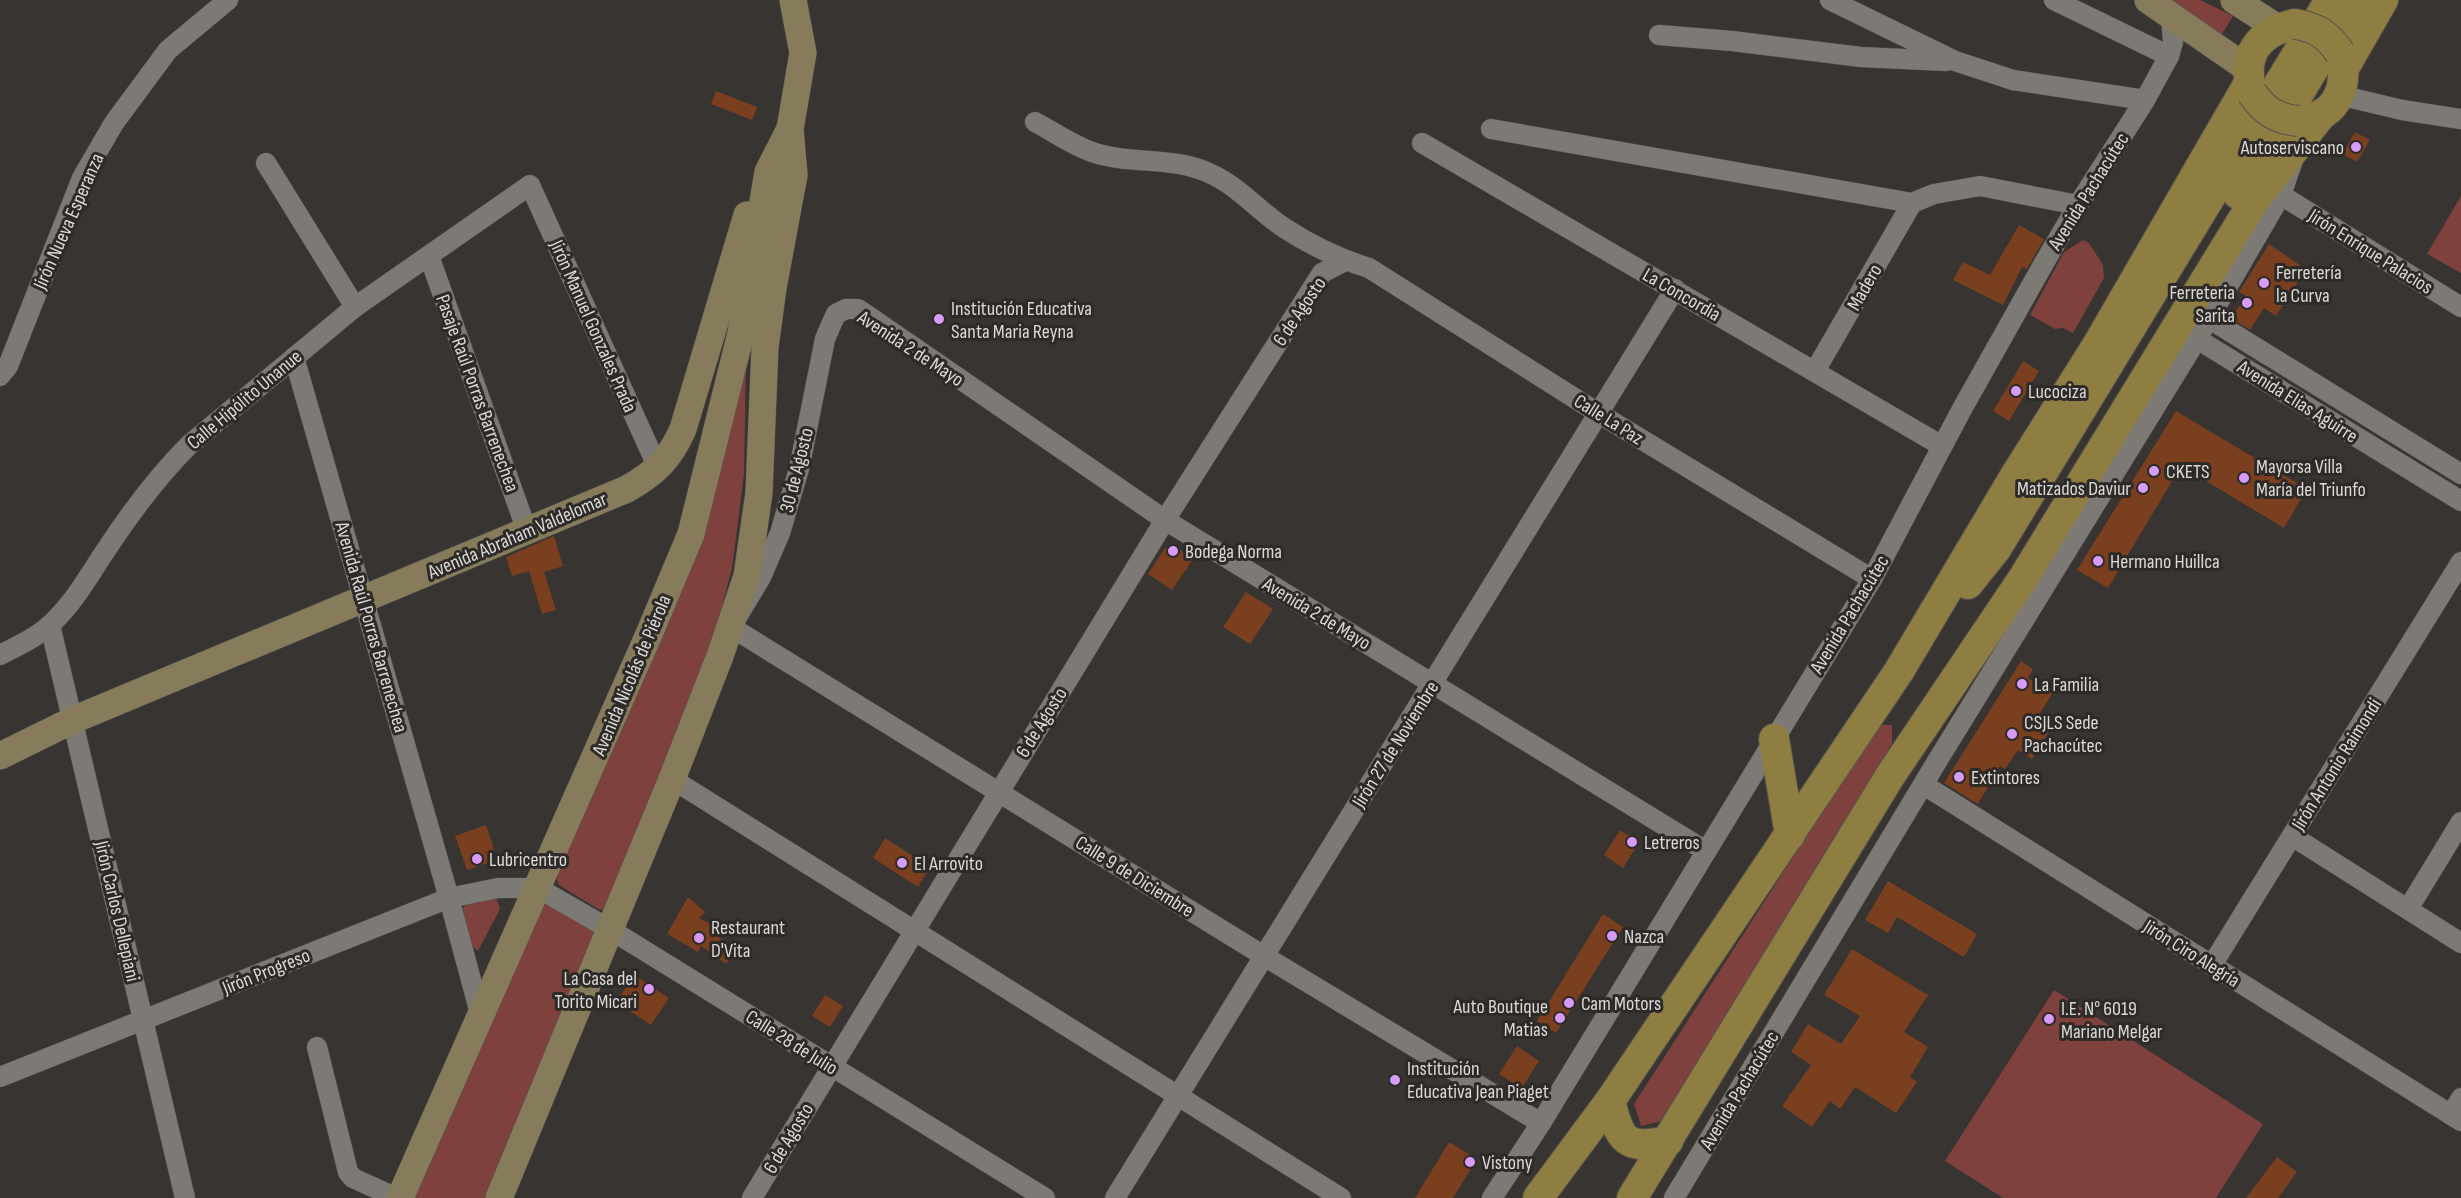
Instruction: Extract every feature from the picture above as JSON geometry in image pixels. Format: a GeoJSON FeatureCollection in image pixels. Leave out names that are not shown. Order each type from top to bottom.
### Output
{"type":"FeatureCollection","features":[{"type":"Feature","properties":{"kind":"main road","name":"Avenida Nicolás de Piérola"},"geometry":{"type":"LineString","coordinates":[[499,1198],[672,779],[747,576],[759,493],[765,347],[773,288],[794,175],[790,129],[803,53],[793,0]]}},
{"type":"Feature","properties":{"kind":"main road"},"geometry":{"type":"LineString","coordinates":[[2148,0],[2171,15],[2250,82],[2260,105],[2271,114],[2284,120],[2323,100],[2332,41],[2322,32],[2309,26],[2234,0]]}},
{"type":"Feature","properties":{"kind":"main road"},"geometry":{"type":"LineString","coordinates":[[1899,671],[1996,549],[2330,0]]}},
{"type":"Feature","properties":{"kind":"main road","name":"Avenida Pachacútec"},"geometry":{"type":"LineString","coordinates":[[1933,710],[2007,569],[2355,0]]}},
{"type":"Feature","properties":{"kind":"main road","name":"Avenida Pachacútec"},"geometry":{"type":"LineString","coordinates":[[1632,1198],[1890,776],[2022,580],[2254,201],[2323,100],[2383,0]]}},
{"type":"Feature","properties":{"kind":"main road"},"geometry":{"type":"LineString","coordinates":[[1538,1198],[1610,1101],[1899,671],[2015,476],[2098,344],[2250,82],[2254,49],[2261,40],[2289,20]]}},
{"type":"Feature","properties":{"kind":"main road","name":"Avenida Abraham Valdelomar"},"geometry":{"type":"LineString","coordinates":[[0,756],[73,720],[627,489],[658,468],[673,451],[682,429],[756,184],[771,144],[796,90]]}},
{"type":"Feature","properties":{"kind":"main road","name":"Avenida Nicolás de Piérola"},"geometry":{"type":"LineString","coordinates":[[399,1198],[538,888],[691,534],[741,333],[768,172],[790,129]]}},
{"type":"Feature","properties":{"kind":"main road"},"geometry":{"type":"LineString","coordinates":[[1774,739],[1790,835]]}},
{"type":"Feature","properties":{"kind":"main road"},"geometry":{"type":"LineString","coordinates":[[1610,1101],[1616,1125],[1621,1135],[1631,1143],[1641,1145],[1668,1141]]}},
{"type":"Feature","properties":{"kind":"street","name":"Jirón Nueva Esperanza"},"geometry":{"type":"LineString","coordinates":[[0,376],[8,366],[82,178],[114,123],[168,50],[228,0]]}},
{"type":"Feature","properties":{"kind":"street"},"geometry":{"type":"LineString","coordinates":[[1830,0],[1955,61],[2013,80],[2145,100]]}},
{"type":"Feature","properties":{"kind":"street"},"geometry":{"type":"LineString","coordinates":[[2054,0],[2169,56]]}},
{"type":"Feature","properties":{"kind":"street","name":"Avenida Pachacútec"},"geometry":{"type":"LineString","coordinates":[[1492,1198],[1541,1123],[1872,579],[1942,446],[2078,205],[2145,100],[2169,56],[2173,42],[2171,15]]}},
{"type":"Feature","properties":{"kind":"street"},"geometry":{"type":"LineString","coordinates":[[1659,35],[1732,41],[1861,57],[1955,61]]}},
{"type":"Feature","properties":{"kind":"street"},"geometry":{"type":"LineString","coordinates":[[2323,100],[2402,110],[2460,113]]}},
{"type":"Feature","properties":{"kind":"street","name":"Avenida Pachacútec"},"geometry":{"type":"LineString","coordinates":[[1674,1198],[2197,339],[2281,195],[2323,100]]}},
{"type":"Feature","properties":{"kind":"street","name":"Calle La Paz"},"geometry":{"type":"LineString","coordinates":[[1035,122],[1093,152],[1138,160],[1179,163],[1208,172],[1230,183],[1286,229],[1346,261],[1369,268],[1598,413],[1872,579]]}},
{"type":"Feature","properties":{"kind":"street"},"geometry":{"type":"LineString","coordinates":[[1491,129],[1912,203],[1934,194],[1980,186],[2078,205]]}},
{"type":"Feature","properties":{"kind":"street","name":"La Concordia"},"geometry":{"type":"LineString","coordinates":[[1422,143],[1942,446]]}},
{"type":"Feature","properties":{"kind":"street"},"geometry":{"type":"LineString","coordinates":[[266,164],[355,307]]}},
{"type":"Feature","properties":{"kind":"street","name":"Jirón Manuel Gonzales Prada"},"geometry":{"type":"LineString","coordinates":[[530,185],[658,468]]}},
{"type":"Feature","properties":{"kind":"street","name":"Calle Hipólito Unanue"},"geometry":{"type":"LineString","coordinates":[[0,655],[50,625],[68,606],[140,499],[189,445],[355,307],[530,185]]}},
{"type":"Feature","properties":{"kind":"street","name":"Jirón Enrique Palacios"},"geometry":{"type":"LineString","coordinates":[[2281,195],[2461,308]]}},
{"type":"Feature","properties":{"kind":"street","name":"Madero"},"geometry":{"type":"LineString","coordinates":[[1815,371],[1912,203]]}},
{"type":"Feature","properties":{"kind":"street","name":"Pasaje Raúl Porras Barrenechea"},"geometry":{"type":"LineString","coordinates":[[429,256],[527,531]]}},
{"type":"Feature","properties":{"kind":"street","name":"6 de Agosto"},"geometry":{"type":"LineString","coordinates":[[752,1198],[1164,520],[1322,273],[1346,261]]}},
{"type":"Feature","properties":{"kind":"street","name":"Jirón 27 de Noviembre"},"geometry":{"type":"LineString","coordinates":[[1115,1198],[1675,290]]}},
{"type":"Feature","properties":{"kind":"street","name":"30 de Agosto"},"geometry":{"type":"LineString","coordinates":[[730,627],[761,577],[780,533],[799,469],[825,339],[836,314],[846,309]]}},
{"type":"Feature","properties":{"kind":"street","name":"Avenida 2 de Mayo"},"geometry":{"type":"LineString","coordinates":[[846,309],[858,309],[1164,520],[1706,850]]}},
{"type":"Feature","properties":{"kind":"street","name":"Avenida Elias Aguirre"},"geometry":{"type":"LineString","coordinates":[[2208,318],[2461,474]]}},
{"type":"Feature","properties":{"kind":"street","name":"Avenida Elias Aguirre"},"geometry":{"type":"LineString","coordinates":[[2197,339],[2461,501]]}},
{"type":"Feature","properties":{"kind":"street","name":"Avenida Raúl Porras Barrenechea"},"geometry":{"type":"LineString","coordinates":[[294,357],[481,1017]]}},
{"type":"Feature","properties":{"kind":"street","name":"Jirón Antonio Raimondi"},"geometry":{"type":"LineString","coordinates":[[2212,965],[2461,562]]}},
{"type":"Feature","properties":{"kind":"street","name":"Jirón Carlos Dellepiani"},"geometry":{"type":"LineString","coordinates":[[50,625],[185,1198]]}},
{"type":"Feature","properties":{"kind":"street","name":"Calle 9 de Diciembre"},"geometry":{"type":"LineString","coordinates":[[730,627],[1264,956],[1541,1123]]}},
{"type":"Feature","properties":{"kind":"street"},"geometry":{"type":"LineString","coordinates":[[672,779],[1341,1198]]}},
{"type":"Feature","properties":{"kind":"street","name":"Jirón Ciro Alegría"},"geometry":{"type":"LineString","coordinates":[[1924,785],[2212,965],[2458,1111]]}},
{"type":"Feature","properties":{"kind":"street"},"geometry":{"type":"LineString","coordinates":[[2408,909],[2461,822]]}},
{"type":"Feature","properties":{"kind":"street"},"geometry":{"type":"LineString","coordinates":[[2292,836],[2461,943]]}},
{"type":"Feature","properties":{"kind":"street","name":"Jirón Progreso"},"geometry":{"type":"LineString","coordinates":[[0,1077],[449,898],[498,888],[538,888]]}},
{"type":"Feature","properties":{"kind":"street","name":"Calle 28 de Julio"},"geometry":{"type":"LineString","coordinates":[[538,888],[611,930],[1045,1198]]}},
{"type":"Feature","properties":{"kind":"street"},"geometry":{"type":"LineString","coordinates":[[317,1047],[348,1172],[353,1178],[399,1198]]}},
{"type":"Feature","properties":{"kind":"shaded area"},"geometry":{"type":"Polygon","coordinates":[[[2162,0],[2200,0],[2233,16],[2219,39],[2162,0]]]}},
{"type":"Feature","properties":{"kind":"shaded area"},"geometry":{"type":"Polygon","coordinates":[[[2461,196],[2461,273],[2427,254],[2461,196]]]}},
{"type":"Feature","properties":{"kind":"shaded area"},"geometry":{"type":"Polygon","coordinates":[[[2083,240],[2089,243],[2103,265],[2104,278],[2073,333],[2063,328],[2055,329],[2030,315],[2064,252],[2083,240]]]}},
{"type":"Feature","properties":{"kind":"shaded area"},"geometry":{"type":"Polygon","coordinates":[[[746,363],[744,473],[739,514],[732,568],[709,657],[604,910],[598,909],[559,885],[554,872],[746,363]]]}},
{"type":"Feature","properties":{"kind":"shaded area"},"geometry":{"type":"Polygon","coordinates":[[[1878,725],[1892,725],[1892,744],[1662,1121],[1641,1126],[1634,1104],[1878,725]]]}},
{"type":"Feature","properties":{"kind":"shaded area"},"geometry":{"type":"Polygon","coordinates":[[[496,898],[500,909],[478,951],[468,943],[463,908],[469,899],[496,898]]]}},
{"type":"Feature","properties":{"kind":"shaded area"},"geometry":{"type":"Polygon","coordinates":[[[543,901],[595,929],[596,937],[489,1198],[410,1198],[543,901]]]}},
{"type":"Feature","properties":{"kind":"shaded area"},"geometry":{"type":"Polygon","coordinates":[[[2054,990],[2263,1124],[2216,1198],[2003,1198],[1945,1161],[2054,990]]]}},
{"type":"Feature","properties":{"kind":"building"},"geometry":{"type":"Polygon","coordinates":[[[716,91],[757,107],[752,120],[711,104],[716,91]]]}},
{"type":"Feature","properties":{"kind":"building","name":"Autoserviscano"},"geometry":{"type":"Polygon","coordinates":[[[2355,132],[2370,140],[2357,162],[2343,154],[2355,132]]]}},
{"type":"Feature","properties":{"kind":"building"},"geometry":{"type":"Polygon","coordinates":[[[2019,225],[2044,239],[2027,269],[2022,267],[2003,305],[1953,280],[1963,262],[1990,275],[2019,225]]]}},
{"type":"Feature","properties":{"kind":"building"},"geometry":{"type":"Polygon","coordinates":[[[2269,244],[2306,269],[2276,316],[2264,308],[2250,330],[2231,318],[2246,296],[2239,292],[2269,244]]]}},
{"type":"Feature","properties":{"kind":"building","name":"Lucociza"},"geometry":{"type":"Polygon","coordinates":[[[2023,361],[2039,371],[2009,421],[1993,411],[2023,361]]]}},
{"type":"Feature","properties":{"kind":"building"},"geometry":{"type":"Polygon","coordinates":[[[2176,411],[2307,489],[2284,528],[2181,466],[2108,588],[2077,570],[2176,411]]]}},
{"type":"Feature","properties":{"kind":"building"},"geometry":{"type":"Polygon","coordinates":[[[554,536],[563,566],[544,572],[556,610],[542,614],[529,571],[512,576],[506,557],[554,536]]]}},
{"type":"Feature","properties":{"kind":"building"},"geometry":{"type":"Polygon","coordinates":[[[1174,546],[1193,559],[1172,590],[1148,574],[1165,548],[1174,546]]]}},
{"type":"Feature","properties":{"kind":"building"},"geometry":{"type":"Polygon","coordinates":[[[1246,592],[1273,609],[1250,644],[1223,627],[1246,592]]]}},
{"type":"Feature","properties":{"kind":"building"},"geometry":{"type":"Polygon","coordinates":[[[2021,661],[2033,669],[2028,678],[2052,694],[2040,713],[2055,722],[2032,759],[2018,750],[2005,769],[2000,766],[1978,804],[1944,783],[2021,661]]]}},
{"type":"Feature","properties":{"kind":"building"},"geometry":{"type":"Polygon","coordinates":[[[486,825],[494,849],[491,862],[467,870],[455,836],[486,825]]]}},
{"type":"Feature","properties":{"kind":"building"},"geometry":{"type":"Polygon","coordinates":[[[1620,830],[1639,842],[1623,868],[1604,855],[1620,830]]]}},
{"type":"Feature","properties":{"kind":"building","name":"El Arrovito"},"geometry":{"type":"Polygon","coordinates":[[[885,838],[930,867],[918,887],[873,858],[885,838]]]}},
{"type":"Feature","properties":{"kind":"building"},"geometry":{"type":"Polygon","coordinates":[[[1888,881],[1977,934],[1964,957],[1897,917],[1888,933],[1865,920],[1888,881]]]}},
{"type":"Feature","properties":{"kind":"building"},"geometry":{"type":"Polygon","coordinates":[[[688,897],[705,912],[699,918],[713,925],[710,931],[736,949],[726,964],[701,946],[698,952],[667,934],[688,897]]]}},
{"type":"Feature","properties":{"kind":"building"},"geometry":{"type":"Polygon","coordinates":[[[1603,914],[1623,927],[1556,1033],[1537,1021],[1603,914]]]}},
{"type":"Feature","properties":{"kind":"building"},"geometry":{"type":"Polygon","coordinates":[[[1852,949],[1928,995],[1904,1032],[1928,1047],[1910,1077],[1917,1082],[1896,1113],[1855,1087],[1840,1109],[1830,1101],[1812,1127],[1782,1106],[1811,1065],[1791,1052],[1808,1024],[1841,1044],[1860,1016],[1824,995],[1852,949]]]}},
{"type":"Feature","properties":{"kind":"building"},"geometry":{"type":"Polygon","coordinates":[[[634,975],[669,998],[651,1025],[616,1002],[634,975]]]}},
{"type":"Feature","properties":{"kind":"building"},"geometry":{"type":"Polygon","coordinates":[[[825,995],[843,1006],[830,1027],[812,1016],[825,995]]]}},
{"type":"Feature","properties":{"kind":"building"},"geometry":{"type":"Polygon","coordinates":[[[1517,1046],[1539,1061],[1523,1086],[1516,1085],[1499,1074],[1517,1046]]]}},
{"type":"Feature","properties":{"kind":"building"},"geometry":{"type":"Polygon","coordinates":[[[1449,1142],[1477,1159],[1453,1198],[1415,1198],[1449,1142]]]}},
{"type":"Feature","properties":{"kind":"building"},"geometry":{"type":"Polygon","coordinates":[[[2277,1157],[2297,1172],[2278,1198],[2246,1198],[2277,1157]]]}},
{"type":"Feature","properties":{"kind":"place","name":"Autoserviscano"},"geometry":{"type":"Point","coordinates":[2356,147]}},
{"type":"Feature","properties":{"kind":"place","name":"Ferretería la Curva"},"geometry":{"type":"Point","coordinates":[2264,283]}},
{"type":"Feature","properties":{"kind":"place","name":"Ferreteria Sarita"},"geometry":{"type":"Point","coordinates":[2247,303]}},
{"type":"Feature","properties":{"kind":"place","name":"Institución Educativa Santa Maria Reyna"},"geometry":{"type":"Point","coordinates":[939,319]}},
{"type":"Feature","properties":{"kind":"place","name":"Lucociza"},"geometry":{"type":"Point","coordinates":[2016,391]}},
{"type":"Feature","properties":{"kind":"place","name":"CKETS"},"geometry":{"type":"Point","coordinates":[2154,471]}},
{"type":"Feature","properties":{"kind":"place","name":"Mayorsa Villa María del Triunfo"},"geometry":{"type":"Point","coordinates":[2244,478]}},
{"type":"Feature","properties":{"kind":"place","name":"Matizados Daviur"},"geometry":{"type":"Point","coordinates":[2143,488]}},
{"type":"Feature","properties":{"kind":"place","name":"Bodega Norma"},"geometry":{"type":"Point","coordinates":[1173,551]}},
{"type":"Feature","properties":{"kind":"place","name":"Hermano Huillca"},"geometry":{"type":"Point","coordinates":[2098,561]}},
{"type":"Feature","properties":{"kind":"place","name":"La Familia"},"geometry":{"type":"Point","coordinates":[2022,684]}},
{"type":"Feature","properties":{"kind":"place","name":"CSJLS Sede Pachacútec"},"geometry":{"type":"Point","coordinates":[2012,734]}},
{"type":"Feature","properties":{"kind":"place","name":"Extintores"},"geometry":{"type":"Point","coordinates":[1959,777]}},
{"type":"Feature","properties":{"kind":"place","name":"Letreros"},"geometry":{"type":"Point","coordinates":[1632,842]}},
{"type":"Feature","properties":{"kind":"place","name":"Lubricentro"},"geometry":{"type":"Point","coordinates":[477,859]}},
{"type":"Feature","properties":{"kind":"place","name":"El Arrovito"},"geometry":{"type":"Point","coordinates":[902,863]}},
{"type":"Feature","properties":{"kind":"place","name":"Nazca"},"geometry":{"type":"Point","coordinates":[1612,936]}},
{"type":"Feature","properties":{"kind":"place","name":"Restaurant D'Vita"},"geometry":{"type":"Point","coordinates":[699,938]}},
{"type":"Feature","properties":{"kind":"place","name":"La Casa del Torito Micari"},"geometry":{"type":"Point","coordinates":[649,989]}},
{"type":"Feature","properties":{"kind":"place","name":"Cam Motors"},"geometry":{"type":"Point","coordinates":[1569,1003]}},
{"type":"Feature","properties":{"kind":"place","name":"Auto Boutique Matias"},"geometry":{"type":"Point","coordinates":[1560,1018]}},
{"type":"Feature","properties":{"kind":"place","name":"I.E. N° 6019 Mariano Melgar"},"geometry":{"type":"Point","coordinates":[2049,1019]}},
{"type":"Feature","properties":{"kind":"place","name":"Institución Educativa Jean Piaget"},"geometry":{"type":"Point","coordinates":[1395,1080]}},
{"type":"Feature","properties":{"kind":"place","name":"Vistony"},"geometry":{"type":"Point","coordinates":[1470,1162]}}]}
